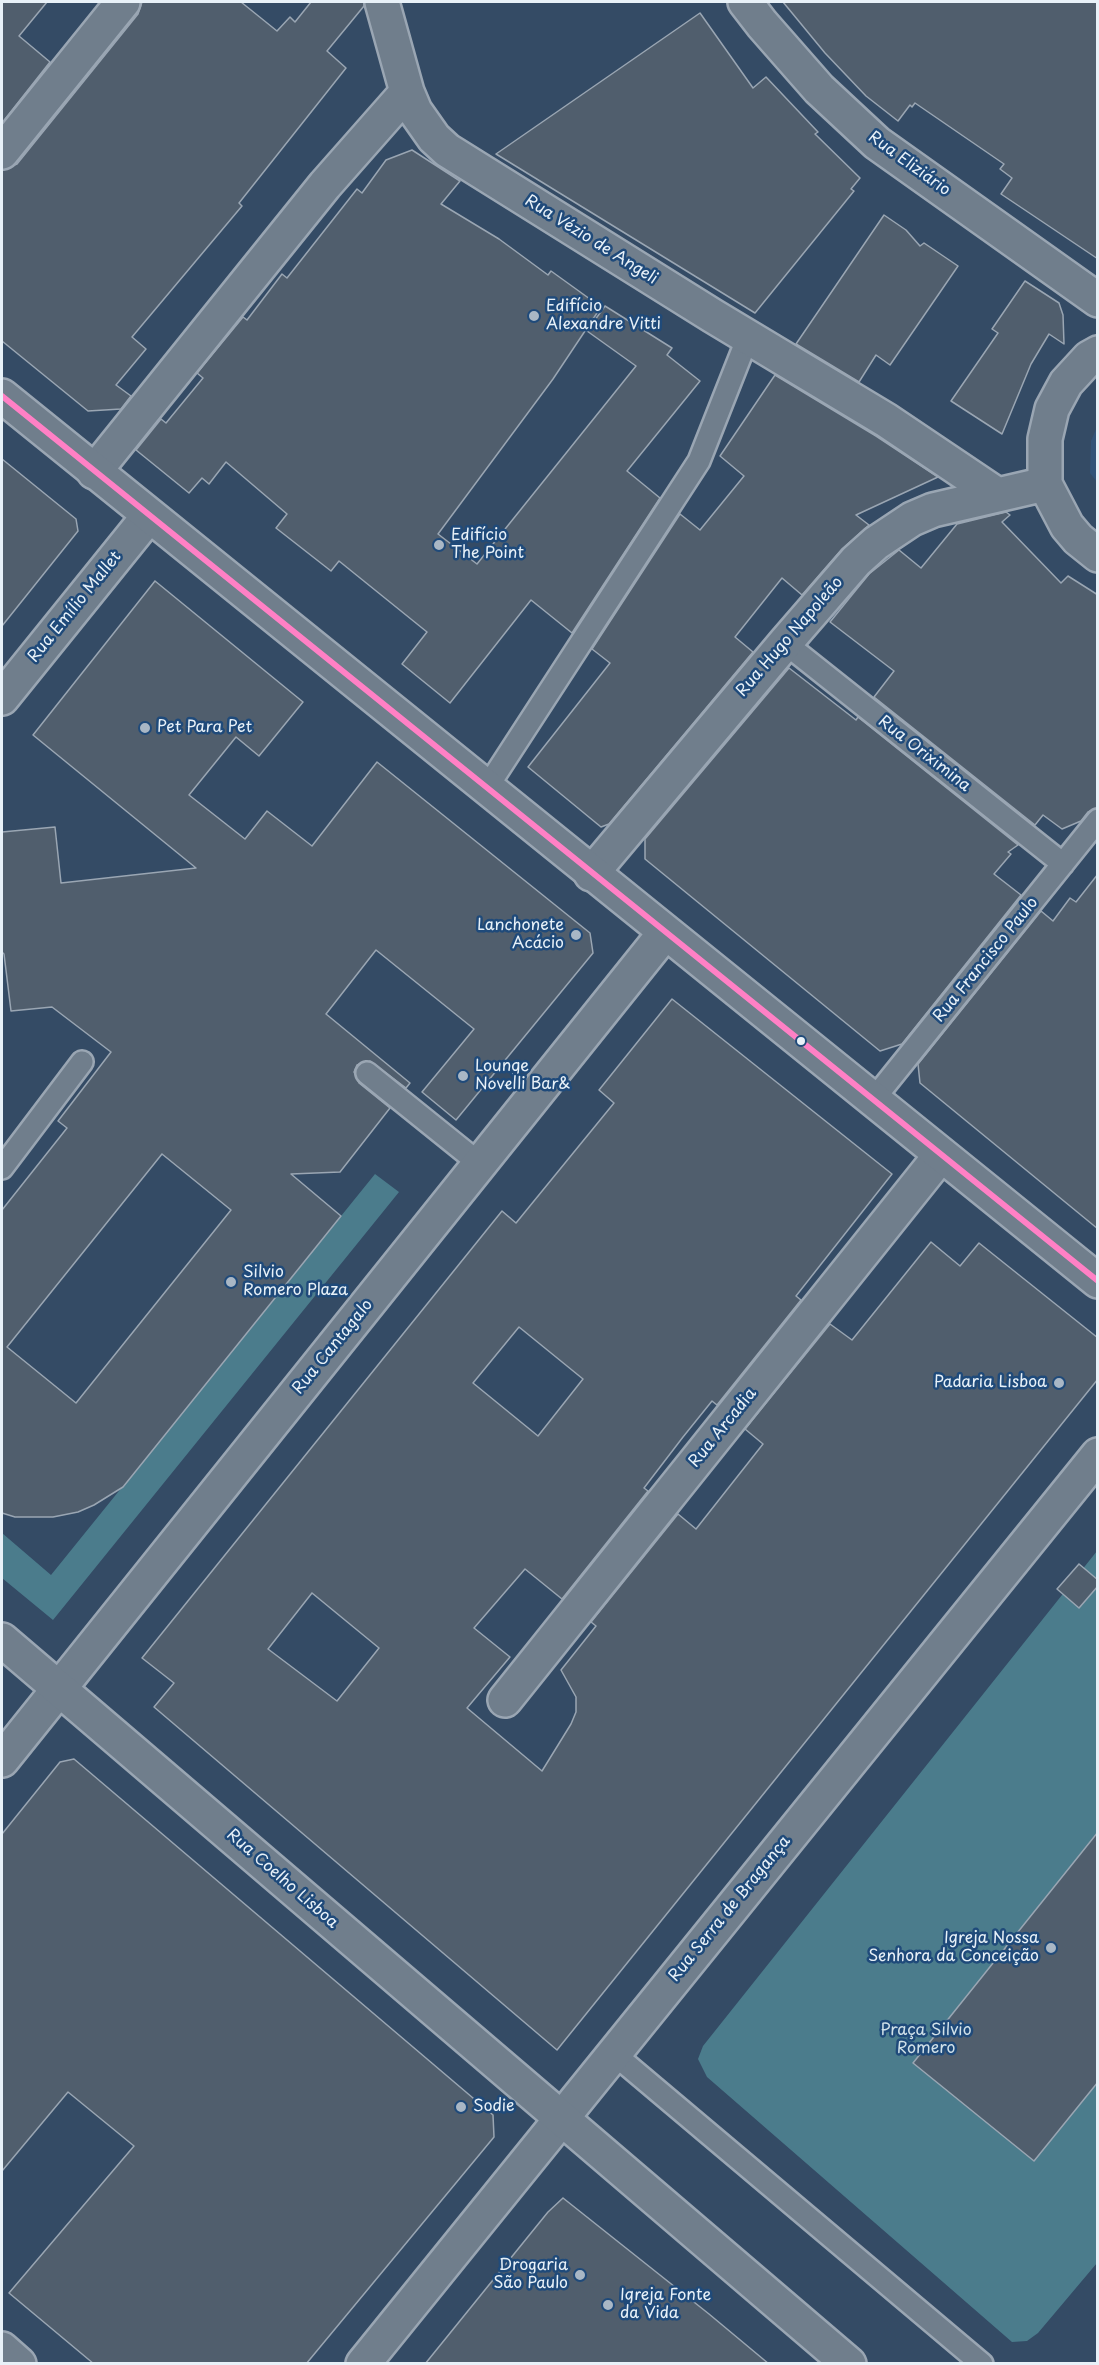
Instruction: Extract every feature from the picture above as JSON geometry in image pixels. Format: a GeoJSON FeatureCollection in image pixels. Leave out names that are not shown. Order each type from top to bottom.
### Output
{"type":"FeatureCollection","features":[{"type":"Feature","properties":{"kind":"street"},"geometry":{"type":"LineString","coordinates":[[2,152],[123,2]]}},
{"type":"Feature","properties":{"kind":"street","name":"Rua Vézio de Angeli"},"geometry":{"type":"LineString","coordinates":[[382,2],[407,92],[424,126],[447,150],[886,420],[996,494]]}},
{"type":"Feature","properties":{"kind":"street","name":"Rua Eliziário"},"geometry":{"type":"LineString","coordinates":[[745,2],[819,89],[877,143],[1098,300]]}},
{"type":"Feature","properties":{"kind":"street"},"geometry":{"type":"LineString","coordinates":[[94,471],[325,185],[407,92]]}},
{"type":"Feature","properties":{"kind":"street"},"geometry":{"type":"LineString","coordinates":[[1098,353],[1089,358],[1066,383],[1052,409],[1045,439],[1045,484],[1067,526],[1078,539],[1098,555]]}},
{"type":"Feature","properties":{"kind":"street"},"geometry":{"type":"LineString","coordinates":[[2,396],[148,517],[664,934],[1098,1281]]}},
{"type":"Feature","properties":{"kind":"street","name":"Rua Hugo Napoleão"},"geometry":{"type":"LineString","coordinates":[[591,874],[784,643],[856,561],[876,543],[912,519],[933,510],[1045,484]]}},
{"type":"Feature","properties":{"kind":"street","name":"Rua Emílio Mallet"},"geometry":{"type":"LineString","coordinates":[[2,698],[148,517]]}},
{"type":"Feature","properties":{"kind":"street","name":"Rua Cantagalo"},"geometry":{"type":"LineString","coordinates":[[2,1760],[664,934]]}},
{"type":"Feature","properties":{"kind":"street","name":"Rua Arcadia"},"geometry":{"type":"LineString","coordinates":[[504,1700],[941,1155]]}},
{"type":"Feature","properties":{"kind":"street","name":"Rua Serra de Bragança"},"geometry":{"type":"LineString","coordinates":[[363,2364],[1098,1455]]}},
{"type":"Feature","properties":{"kind":"street","name":"Rua Coelho Lisboa"},"geometry":{"type":"LineString","coordinates":[[2,1640],[561,2118]]}},
{"type":"Feature","properties":{"kind":"street"},"geometry":{"type":"LineString","coordinates":[[561,2118],[849,2364]]}},
{"type":"Feature","properties":{"kind":"street"},"geometry":{"type":"LineString","coordinates":[[2,2349],[19,2364]]}},
{"type":"Feature","properties":{"kind":"lane"},"geometry":{"type":"LineString","coordinates":[[486,789],[699,461],[748,337]]}},
{"type":"Feature","properties":{"kind":"lane","name":"Rua Oriximina"},"geometry":{"type":"LineString","coordinates":[[784,643],[1063,864]]}},
{"type":"Feature","properties":{"kind":"lane","name":"Rua Francisco Paulo"},"geometry":{"type":"LineString","coordinates":[[873,1100],[1098,820]]}},
{"type":"Feature","properties":{"kind":"lane"},"geometry":{"type":"LineString","coordinates":[[2,1168],[82,1062]]}},
{"type":"Feature","properties":{"kind":"lane"},"geometry":{"type":"LineString","coordinates":[[366,1073],[480,1164]]}},
{"type":"Feature","properties":{"kind":"lane"},"geometry":{"type":"LineString","coordinates":[[613,2053],[982,2364]]}},
{"type":"Feature","properties":{"kind":"shaded area"},"geometry":{"type":"Polygon","coordinates":[[[1097,427],[1097,482],[1090,473],[1091,441],[1097,427]]]}},
{"type":"Feature","properties":{"kind":"green space"},"geometry":{"type":"Polygon","coordinates":[[[375,1174],[399,1192],[53,1620],[2,1578],[2,1533],[51,1575],[375,1174]]]}},
{"type":"Feature","properties":{"kind":"green space","name":"Praça Silvio Romero"},"geometry":{"type":"Polygon","coordinates":[[[1097,1551],[1097,2263],[1038,2333],[1027,2341],[1012,2342],[707,2077],[698,2059],[703,2046],[1097,1551]]]}},
{"type":"Feature","properties":{"kind":"building"},"geometry":{"type":"Polygon","coordinates":[[[2,2],[47,2],[19,36],[50,62],[2,123],[2,2]]]}},
{"type":"Feature","properties":{"kind":"building"},"geometry":{"type":"Polygon","coordinates":[[[142,2],[241,2],[277,31],[290,17],[295,22],[311,2],[364,2],[364,6],[327,51],[346,68],[239,203],[242,206],[132,337],[146,349],[116,385],[131,396],[121,409],[88,411],[2,341],[2,170],[17,164],[138,14],[142,2]]]}},
{"type":"Feature","properties":{"kind":"building"},"geometry":{"type":"Polygon","coordinates":[[[783,2],[1098,2],[1098,259],[1001,194],[1012,178],[1000,169],[1004,164],[915,103],[912,107],[910,105],[898,121],[866,96],[825,53],[783,2]]]}},
{"type":"Feature","properties":{"kind":"building"},"geometry":{"type":"Polygon","coordinates":[[[700,13],[753,88],[766,77],[818,132],[815,134],[860,178],[851,189],[854,191],[755,313],[496,154],[700,13]]]}},
{"type":"Feature","properties":{"kind":"building"},"geometry":{"type":"Polygon","coordinates":[[[412,150],[460,181],[441,204],[499,239],[548,275],[551,271],[601,307],[553,379],[438,534],[477,564],[636,366],[587,331],[605,306],[672,348],[667,355],[700,381],[627,471],[660,498],[572,633],[531,600],[450,703],[402,664],[427,632],[339,561],[331,571],[276,528],[287,514],[226,462],[209,484],[202,478],[189,493],[136,450],[161,419],[166,423],[203,378],[197,373],[243,317],[247,320],[282,274],[287,278],[357,189],[362,193],[386,160],[412,150]]]}},
{"type":"Feature","properties":{"kind":"building"},"geometry":{"type":"Polygon","coordinates":[[[884,215],[906,230],[920,246],[924,243],[958,266],[890,365],[876,355],[859,382],[796,344],[884,215]]]}},
{"type":"Feature","properties":{"kind":"building"},"geometry":{"type":"Polygon","coordinates":[[[1025,281],[1059,303],[1063,315],[1064,344],[1049,334],[1031,364],[1002,434],[951,401],[998,333],[992,329],[1025,281]]]}},
{"type":"Feature","properties":{"kind":"building"},"geometry":{"type":"Polygon","coordinates":[[[775,375],[876,436],[938,477],[856,515],[869,525],[842,549],[802,595],[782,578],[735,637],[753,652],[609,824],[601,827],[528,767],[610,663],[592,649],[680,514],[700,530],[744,476],[720,456],[775,375]]]}},
{"type":"Feature","properties":{"kind":"building"},"geometry":{"type":"Polygon","coordinates":[[[2,459],[76,519],[78,531],[2,626],[2,459]]]}},
{"type":"Feature","properties":{"kind":"building"},"geometry":{"type":"Polygon","coordinates":[[[1006,512],[1010,515],[1002,522],[1061,583],[1068,576],[1098,595],[1098,808],[1088,812],[1081,821],[1062,829],[1043,815],[1035,825],[874,697],[894,671],[830,622],[869,574],[899,550],[921,568],[957,524],[1006,512]]]}},
{"type":"Feature","properties":{"kind":"building"},"geometry":{"type":"Polygon","coordinates":[[[155,581],[303,702],[259,756],[236,737],[189,795],[245,839],[267,811],[312,846],[377,762],[590,933],[593,953],[456,1120],[422,1092],[474,1029],[376,950],[326,1014],[410,1083],[406,1088],[370,1061],[357,1065],[354,1072],[359,1083],[390,1108],[340,1172],[291,1174],[341,1216],[123,1487],[78,1512],[53,1517],[15,1517],[2,1513],[2,1210],[67,1128],[58,1121],[111,1052],[52,1007],[11,1011],[2,952],[2,832],[55,827],[61,883],[196,868],[33,735],[155,581]],[[162,1154],[7,1347],[76,1403],[231,1210],[162,1154]]]}},
{"type":"Feature","properties":{"kind":"building"},"geometry":{"type":"Polygon","coordinates":[[[789,668],[856,720],[858,717],[1018,845],[1008,852],[1011,854],[994,874],[1021,895],[902,1044],[880,1051],[645,859],[645,839],[789,668]]]}},
{"type":"Feature","properties":{"kind":"building"},"geometry":{"type":"Polygon","coordinates":[[[1098,874],[1098,1229],[920,1083],[918,1064],[1041,911],[1053,921],[1070,898],[1076,902],[1098,874]]]}},
{"type":"Feature","properties":{"kind":"building"},"geometry":{"type":"Polygon","coordinates":[[[672,999],[892,1174],[796,1296],[801,1300],[717,1405],[712,1401],[683,1437],[644,1488],[648,1491],[562,1599],[525,1569],[474,1628],[510,1657],[467,1708],[542,1771],[576,1712],[576,1697],[561,1670],[596,1626],[591,1622],[678,1514],[696,1529],[763,1444],[745,1429],[830,1324],[852,1340],[931,1242],[960,1266],[979,1243],[1098,1338],[1098,1379],[557,2050],[154,1707],[174,1683],[142,1658],[502,1211],[516,1223],[614,1103],[599,1090],[672,999]],[[519,1327],[473,1383],[538,1436],[583,1379],[519,1327]],[[312,1593],[268,1649],[337,1701],[379,1648],[312,1593]]]}},
{"type":"Feature","properties":{"kind":"building"},"geometry":{"type":"Polygon","coordinates":[[[1079,1564],[1098,1580],[1098,1586],[1079,1608],[1057,1589],[1079,1564]]]}},
{"type":"Feature","properties":{"kind":"building"},"geometry":{"type":"Polygon","coordinates":[[[74,1759],[493,2115],[494,2137],[306,2364],[94,2364],[9,2293],[134,2146],[68,2092],[2,2171],[2,1834],[60,1762],[74,1759]]]}},
{"type":"Feature","properties":{"kind":"building","name":"Igreja Nossa Senhora da Conceição"},"geometry":{"type":"Polygon","coordinates":[[[1098,1832],[1098,2082],[1034,2161],[913,2063],[1098,1832]]]}},
{"type":"Feature","properties":{"kind":"building"},"geometry":{"type":"Polygon","coordinates":[[[563,2198],[769,2364],[425,2364],[548,2212],[563,2198]]]}},
{"type":"Feature","properties":{"kind":"transit line"},"geometry":{"type":"LineString","coordinates":[[2,396],[1098,1281]]}},
{"type":"Feature","properties":{"kind":"place","name":"Edifício Alexandre Vitti"},"geometry":{"type":"Point","coordinates":[534,316]}},
{"type":"Feature","properties":{"kind":"place","name":"Edifício The Point"},"geometry":{"type":"Point","coordinates":[439,545]}},
{"type":"Feature","properties":{"kind":"place","name":"Pet Para Pet"},"geometry":{"type":"Point","coordinates":[145,728]}},
{"type":"Feature","properties":{"kind":"place","name":"Lanchonete Acácio"},"geometry":{"type":"Point","coordinates":[576,935]}},
{"type":"Feature","properties":{"kind":"place","name":"Lounge Novelli Bar&"},"geometry":{"type":"Point","coordinates":[463,1076]}},
{"type":"Feature","properties":{"kind":"place","name":"Silvio Romero Plaza"},"geometry":{"type":"Point","coordinates":[231,1282]}},
{"type":"Feature","properties":{"kind":"place","name":"Padaria Lisboa"},"geometry":{"type":"Point","coordinates":[1059,1383]}},
{"type":"Feature","properties":{"kind":"place","name":"Igreja Nossa Senhora da Conceição"},"geometry":{"type":"Point","coordinates":[1051,1948]}},
{"type":"Feature","properties":{"kind":"place","name":"Sodie"},"geometry":{"type":"Point","coordinates":[461,2107]}},
{"type":"Feature","properties":{"kind":"place","name":"Drogaria São Paulo"},"geometry":{"type":"Point","coordinates":[580,2275]}},
{"type":"Feature","properties":{"kind":"place","name":"Igreja Fonte da Vida"},"geometry":{"type":"Point","coordinates":[608,2305]}}]}
